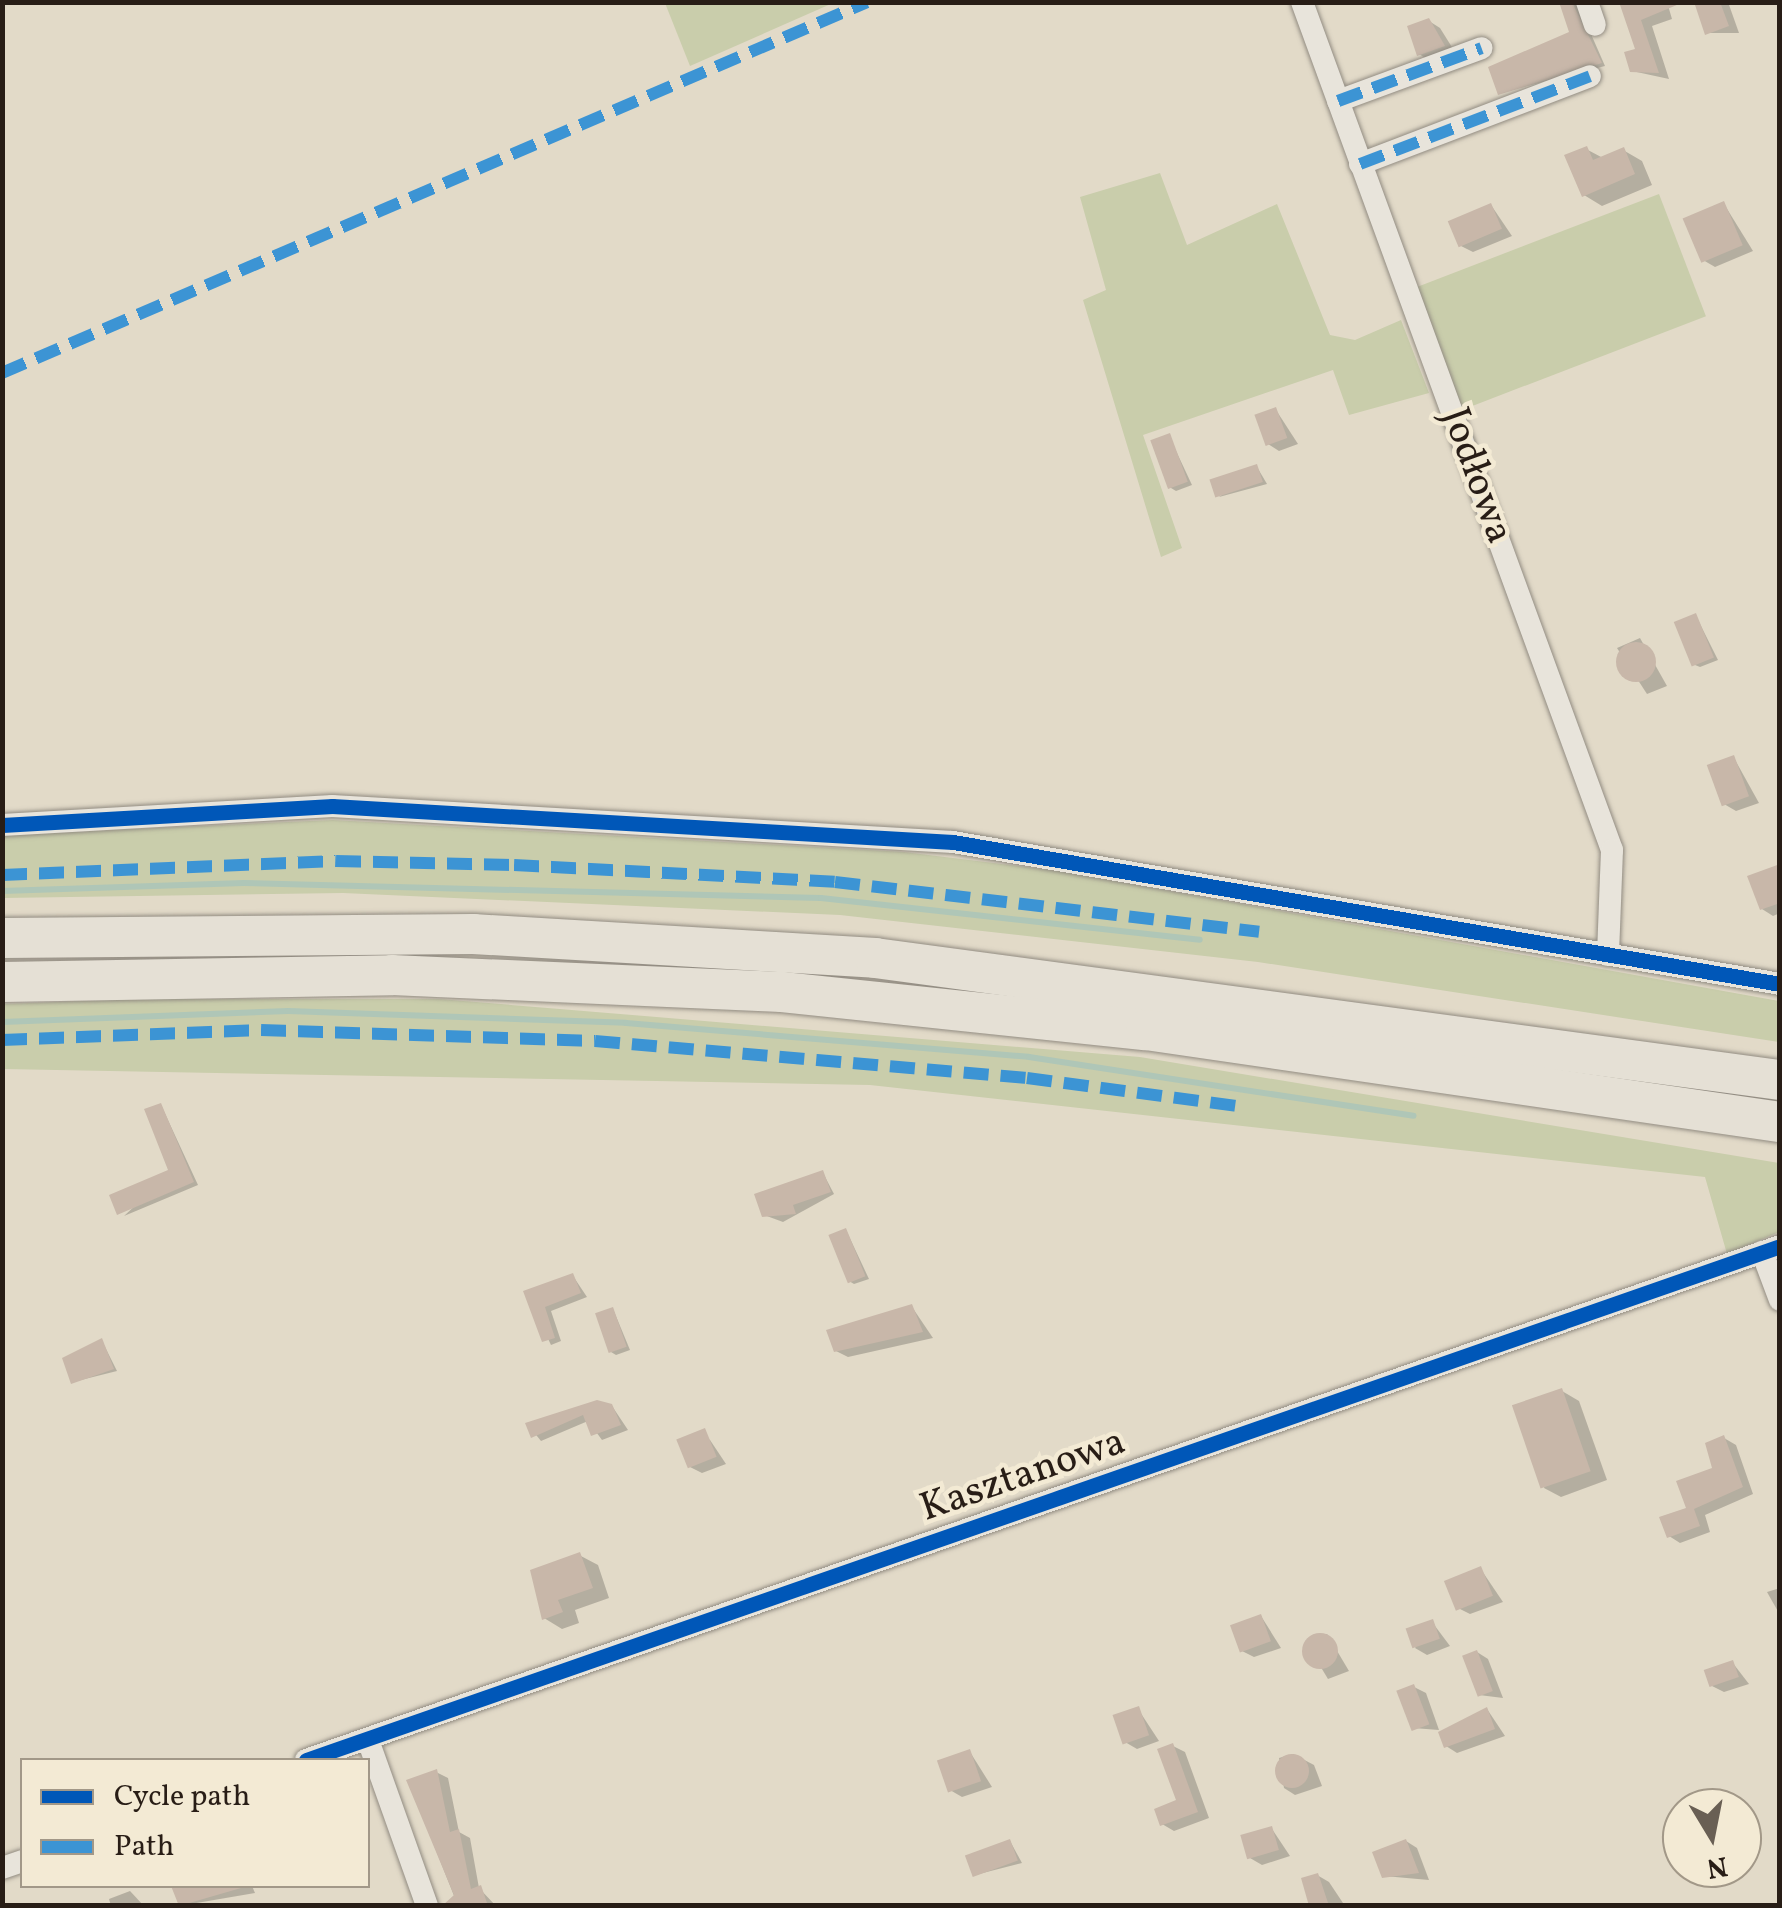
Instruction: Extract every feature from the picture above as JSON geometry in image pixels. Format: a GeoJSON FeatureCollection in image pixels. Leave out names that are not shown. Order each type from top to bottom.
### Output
{"type":"FeatureCollection","features":[{"type":"Feature","properties":{"kind":"highway"},"geometry":{"type":"LineString","coordinates":[[2,938],[490,935],[874,958],[1780,1080]]}},
{"type":"Feature","properties":{"kind":"highway"},"geometry":{"type":"LineString","coordinates":[[2,982],[392,975],[799,993],[1146,1030],[1780,1122]]}},
{"type":"Feature","properties":{"kind":"street","name":"Jodłowa"},"geometry":{"type":"LineString","coordinates":[[1302,2],[1612,850],[1608,955]]}},
{"type":"Feature","properties":{"kind":"street"},"geometry":{"type":"LineString","coordinates":[[1587,2],[1594,26]]}},
{"type":"Feature","properties":{"kind":"street"},"geometry":{"type":"LineString","coordinates":[[1338,102],[1482,48]]}},
{"type":"Feature","properties":{"kind":"street"},"geometry":{"type":"LineString","coordinates":[[1360,164],[1590,76]]}},
{"type":"Feature","properties":{"kind":"street"},"geometry":{"type":"LineString","coordinates":[[2,825],[332,806],[906,838],[1780,984]]}},
{"type":"Feature","properties":{"kind":"street"},"geometry":{"type":"LineString","coordinates":[[1770,1249],[1780,1300]]}},
{"type":"Feature","properties":{"kind":"street","name":"Kasztanowa"},"geometry":{"type":"LineString","coordinates":[[312,1758],[1770,1249]]}},
{"type":"Feature","properties":{"kind":"street"},"geometry":{"type":"LineString","coordinates":[[368,1740],[427,1906]]}},
{"type":"Feature","properties":{"kind":"green space"},"geometry":{"type":"Polygon","coordinates":[[[665,3],[833,3],[690,66],[665,3]]]}},
{"type":"Feature","properties":{"kind":"green space"},"geometry":{"type":"Polygon","coordinates":[[[1160,173],[1187,245],[1277,204],[1330,335],[1355,340],[1401,320],[1429,393],[1349,415],[1333,370],[1143,435],[1182,548],[1161,557],[1083,300],[1106,290],[1080,197],[1160,173]]]}},
{"type":"Feature","properties":{"kind":"green space"},"geometry":{"type":"Polygon","coordinates":[[[1659,194],[1706,316],[1461,410],[1414,288],[1659,194]]]}},
{"type":"Feature","properties":{"kind":"green space"},"geometry":{"type":"Polygon","coordinates":[[[333,820],[904,852],[1058,871],[1779,1001],[1779,1042],[1258,962],[840,915],[343,893],[3,898],[3,835],[333,820]]]}},
{"type":"Feature","properties":{"kind":"green space"},"geometry":{"type":"Polygon","coordinates":[[[138,999],[439,999],[1140,1057],[1779,1163],[1779,1232],[1727,1254],[1705,1177],[870,1085],[3,1069],[2,1004],[138,999]]]}},
{"type":"Feature","properties":{"kind":"building"},"geometry":{"type":"Polygon","coordinates":[[[1559,2],[1572,2],[1602,63],[1498,95],[1488,67],[1569,32],[1559,2]]]}},
{"type":"Feature","properties":{"kind":"building"},"geometry":{"type":"Polygon","coordinates":[[[1619,2],[1684,2],[1641,20],[1659,73],[1630,72],[1624,52],[1635,49],[1619,2]]]}},
{"type":"Feature","properties":{"kind":"building"},"geometry":{"type":"Polygon","coordinates":[[[1694,2],[1720,2],[1729,26],[1705,35],[1694,2]]]}},
{"type":"Feature","properties":{"kind":"building"},"geometry":{"type":"Polygon","coordinates":[[[1429,18],[1445,46],[1417,56],[1407,26],[1429,18]]]}},
{"type":"Feature","properties":{"kind":"building"},"geometry":{"type":"Polygon","coordinates":[[[1587,146],[1593,160],[1624,147],[1635,174],[1582,197],[1564,155],[1587,146]]]}},
{"type":"Feature","properties":{"kind":"building"},"geometry":{"type":"Polygon","coordinates":[[[1724,201],[1743,245],[1701,263],[1683,219],[1724,201]]]}},
{"type":"Feature","properties":{"kind":"building"},"geometry":{"type":"Polygon","coordinates":[[[1491,203],[1502,229],[1459,247],[1448,221],[1491,203]]]}},
{"type":"Feature","properties":{"kind":"building"},"geometry":{"type":"Polygon","coordinates":[[[1276,407],[1287,438],[1266,446],[1254,415],[1276,407]]]}},
{"type":"Feature","properties":{"kind":"building"},"geometry":{"type":"Polygon","coordinates":[[[1170,433],[1188,482],[1168,489],[1150,440],[1170,433]]]}},
{"type":"Feature","properties":{"kind":"building"},"geometry":{"type":"Polygon","coordinates":[[[1257,464],[1263,482],[1215,498],[1209,479],[1257,464]]]}},
{"type":"Feature","properties":{"kind":"building"},"geometry":{"type":"Polygon","coordinates":[[[1696,613],[1714,658],[1692,666],[1674,622],[1696,613]]]}},
{"type":"Feature","properties":{"kind":"building"},"geometry":{"type":"Polygon","coordinates":[[[1636,642],[1650,648],[1656,662],[1650,676],[1636,682],[1622,676],[1616,662],[1622,648],[1636,642]]]}},
{"type":"Feature","properties":{"kind":"building"},"geometry":{"type":"Polygon","coordinates":[[[1734,755],[1749,796],[1722,806],[1707,765],[1734,755]]]}},
{"type":"Feature","properties":{"kind":"building"},"geometry":{"type":"Polygon","coordinates":[[[1780,864],[1780,903],[1760,910],[1747,876],[1780,864]]]}},
{"type":"Feature","properties":{"kind":"building"},"geometry":{"type":"Polygon","coordinates":[[[161,1103],[194,1182],[117,1215],[109,1195],[168,1170],[144,1109],[161,1103]]]}},
{"type":"Feature","properties":{"kind":"building"},"geometry":{"type":"Polygon","coordinates":[[[823,1170],[831,1192],[793,1205],[796,1214],[762,1217],[754,1194],[823,1170]]]}},
{"type":"Feature","properties":{"kind":"building"},"geometry":{"type":"Polygon","coordinates":[[[846,1228],[865,1276],[848,1283],[828,1235],[846,1228]]]}},
{"type":"Feature","properties":{"kind":"building"},"geometry":{"type":"Polygon","coordinates":[[[573,1273],[581,1293],[545,1307],[555,1338],[542,1342],[523,1291],[573,1273]]]}},
{"type":"Feature","properties":{"kind":"building"},"geometry":{"type":"Polygon","coordinates":[[[912,1304],[923,1332],[834,1352],[826,1330],[912,1304]]]}},
{"type":"Feature","properties":{"kind":"building"},"geometry":{"type":"Polygon","coordinates":[[[613,1307],[627,1347],[609,1353],[595,1313],[613,1307]]]}},
{"type":"Feature","properties":{"kind":"building"},"geometry":{"type":"Polygon","coordinates":[[[102,1338],[114,1369],[71,1384],[62,1358],[102,1338]]]}},
{"type":"Feature","properties":{"kind":"building"},"geometry":{"type":"Polygon","coordinates":[[[1562,1388],[1591,1471],[1541,1488],[1512,1405],[1562,1388]]]}},
{"type":"Feature","properties":{"kind":"building"},"geometry":{"type":"Polygon","coordinates":[[[597,1400],[612,1404],[621,1425],[591,1436],[583,1415],[531,1438],[525,1423],[597,1400]]]}},
{"type":"Feature","properties":{"kind":"building"},"geometry":{"type":"Polygon","coordinates":[[[705,1428],[717,1457],[688,1468],[676,1440],[705,1428]]]}},
{"type":"Feature","properties":{"kind":"building"},"geometry":{"type":"Polygon","coordinates":[[[1724,1435],[1743,1487],[1694,1509],[1700,1526],[1667,1538],[1659,1517],[1686,1508],[1676,1481],[1712,1468],[1705,1443],[1724,1435]]]}},
{"type":"Feature","properties":{"kind":"building"},"geometry":{"type":"Polygon","coordinates":[[[580,1552],[593,1588],[558,1600],[563,1612],[542,1620],[530,1570],[580,1552]]]}},
{"type":"Feature","properties":{"kind":"building"},"geometry":{"type":"Polygon","coordinates":[[[1481,1566],[1493,1596],[1456,1611],[1444,1581],[1481,1566]]]}},
{"type":"Feature","properties":{"kind":"building"},"geometry":{"type":"Polygon","coordinates":[[[1261,1614],[1271,1641],[1240,1653],[1230,1625],[1261,1614]]]}},
{"type":"Feature","properties":{"kind":"building"},"geometry":{"type":"Polygon","coordinates":[[[1433,1619],[1440,1639],[1412,1648],[1406,1628],[1433,1619]]]}},
{"type":"Feature","properties":{"kind":"building"},"geometry":{"type":"Polygon","coordinates":[[[1320,1633],[1333,1638],[1338,1651],[1333,1664],[1320,1669],[1307,1664],[1302,1651],[1307,1638],[1320,1633]]]}},
{"type":"Feature","properties":{"kind":"building"},"geometry":{"type":"Polygon","coordinates":[[[1477,1650],[1493,1691],[1478,1697],[1462,1656],[1477,1650]]]}},
{"type":"Feature","properties":{"kind":"building"},"geometry":{"type":"Polygon","coordinates":[[[1733,1660],[1739,1677],[1710,1687],[1704,1670],[1733,1660]]]}},
{"type":"Feature","properties":{"kind":"building"},"geometry":{"type":"Polygon","coordinates":[[[1414,1684],[1429,1724],[1412,1731],[1396,1691],[1414,1684]]]}},
{"type":"Feature","properties":{"kind":"building"},"geometry":{"type":"Polygon","coordinates":[[[1139,1706],[1149,1735],[1123,1744],[1113,1715],[1139,1706]]]}},
{"type":"Feature","properties":{"kind":"building"},"geometry":{"type":"Polygon","coordinates":[[[1487,1707],[1495,1729],[1444,1748],[1438,1732],[1487,1707]]]}},
{"type":"Feature","properties":{"kind":"building"},"geometry":{"type":"Polygon","coordinates":[[[1173,1743],[1198,1812],[1160,1826],[1154,1809],[1176,1800],[1157,1749],[1173,1743]]]}},
{"type":"Feature","properties":{"kind":"building"},"geometry":{"type":"Polygon","coordinates":[[[970,1749],[981,1781],[948,1793],[937,1760],[970,1749]]]}},
{"type":"Feature","properties":{"kind":"building"},"geometry":{"type":"Polygon","coordinates":[[[1292,1754],[1304,1759],[1309,1771],[1304,1783],[1292,1788],[1280,1783],[1275,1771],[1280,1759],[1292,1754]]]}},
{"type":"Feature","properties":{"kind":"building"},"geometry":{"type":"Polygon","coordinates":[[[437,1769],[450,1832],[459,1829],[471,1889],[481,1885],[488,1906],[442,1906],[454,1895],[406,1780],[437,1769]]]}},
{"type":"Feature","properties":{"kind":"building"},"geometry":{"type":"Polygon","coordinates":[[[1272,1826],[1279,1850],[1247,1859],[1240,1835],[1272,1826]]]}},
{"type":"Feature","properties":{"kind":"building"},"geometry":{"type":"Polygon","coordinates":[[[1010,1839],[1018,1861],[973,1877],[965,1855],[1010,1839]]]}},
{"type":"Feature","properties":{"kind":"building"},"geometry":{"type":"Polygon","coordinates":[[[1406,1839],[1419,1873],[1382,1878],[1372,1852],[1406,1839]]]}},
{"type":"Feature","properties":{"kind":"building"},"geometry":{"type":"Polygon","coordinates":[[[1318,1873],[1329,1906],[1309,1906],[1301,1878],[1318,1873]]]}},
{"type":"Feature","properties":{"kind":"building"},"geometry":{"type":"Polygon","coordinates":[[[172,1888],[241,1888],[179,1906],[172,1888]]]}},
{"type":"Feature","properties":{"kind":"waterway"},"geometry":{"type":"LineString","coordinates":[[2,891],[244,883],[821,898],[1200,940]]}},
{"type":"Feature","properties":{"kind":"waterway"},"geometry":{"type":"LineString","coordinates":[[2,1022],[288,1011],[626,1023],[1029,1057],[1413,1116]]}},
{"type":"Feature","properties":{"kind":"marked path"},"geometry":{"type":"LineString","coordinates":[[2,373],[867,2]]}},
{"type":"Feature","properties":{"kind":"marked path"},"geometry":{"type":"LineString","coordinates":[[1338,101],[1482,48]]}},
{"type":"Feature","properties":{"kind":"marked path"},"geometry":{"type":"LineString","coordinates":[[1360,164],[1590,76]]}},
{"type":"Feature","properties":{"kind":"marked path"},"geometry":{"type":"LineString","coordinates":[[2,875],[336,861],[514,865],[835,882],[1259,932]]}},
{"type":"Feature","properties":{"kind":"marked path"},"geometry":{"type":"LineString","coordinates":[[2,1040],[261,1030],[595,1041],[1027,1078],[1236,1106]]}},
{"type":"Feature","properties":{"kind":"cycle path"},"geometry":{"type":"LineString","coordinates":[[2,825],[332,806],[953,842],[1780,984]]}},
{"type":"Feature","properties":{"kind":"cycle path"},"geometry":{"type":"LineString","coordinates":[[312,1758],[1780,1246]]}}]}
